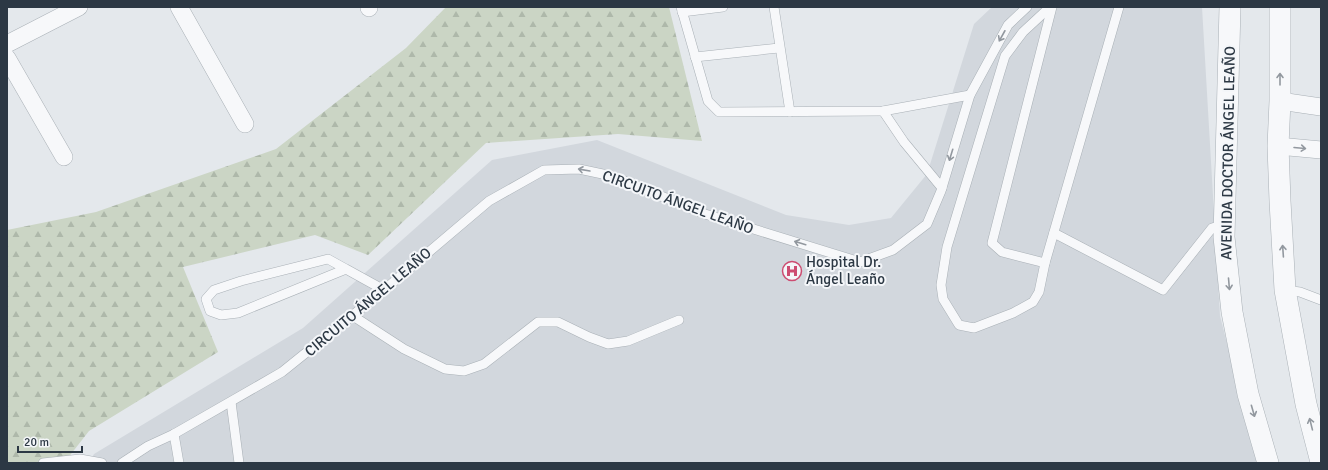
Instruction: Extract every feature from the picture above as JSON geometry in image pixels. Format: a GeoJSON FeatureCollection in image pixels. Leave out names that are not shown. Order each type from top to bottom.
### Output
{"type":"FeatureCollection","features":[{"type":"Feature","properties":{"kind":"street"},"geometry":{"type":"LineString","coordinates":[[7,44],[79,7]]}},
{"type":"Feature","properties":{"kind":"street"},"geometry":{"type":"LineString","coordinates":[[179,7],[245,124]]}},
{"type":"Feature","properties":{"kind":"street","name":"AVENIDA DOCTOR ÁNGEL LEAÑO"},"geometry":{"type":"LineString","coordinates":[[1230,7],[1224,237],[1232,312],[1248,394],[1268,463]]}},
{"type":"Feature","properties":{"kind":"street"},"geometry":{"type":"LineString","coordinates":[[1280,7],[1280,101],[1278,146],[1286,290],[1306,404],[1321,462]]}},
{"type":"Feature","properties":{"kind":"street"},"geometry":{"type":"LineString","coordinates":[[7,58],[64,157]]}},
{"type":"Feature","properties":{"kind":"street"},"geometry":{"type":"LineString","coordinates":[[1280,101],[1321,107]]}},
{"type":"Feature","properties":{"kind":"street"},"geometry":{"type":"LineString","coordinates":[[1278,146],[1321,150]]}},
{"type":"Feature","properties":{"kind":"lane"},"geometry":{"type":"LineString","coordinates":[[723,7],[682,9],[708,101],[719,112],[883,111],[970,95]]}},
{"type":"Feature","properties":{"kind":"lane"},"geometry":{"type":"LineString","coordinates":[[774,7],[779,48],[790,112]]}},
{"type":"Feature","properties":{"kind":"lane","name":"CIRCUITO ÁNGEL LEAÑO"},"geometry":{"type":"LineString","coordinates":[[122,463],[148,446],[174,434],[232,402],[282,372],[353,316],[489,201],[544,170],[579,169],[612,176],[704,214],[860,262],[893,250],[927,224],[942,188],[970,95],[1008,25],[1027,7]]}},
{"type":"Feature","properties":{"kind":"lane"},"geometry":{"type":"LineString","coordinates":[[1045,263],[1002,252],[992,243],[1051,7]]}},
{"type":"Feature","properties":{"kind":"lane"},"geometry":{"type":"LineString","coordinates":[[1051,7],[1023,32],[1005,56],[947,247],[941,285],[943,299],[959,325],[974,328],[1013,313],[1033,302],[1039,292],[1045,263],[1119,7]]}},
{"type":"Feature","properties":{"kind":"lane"},"geometry":{"type":"LineString","coordinates":[[695,57],[779,48]]}},
{"type":"Feature","properties":{"kind":"lane"},"geometry":{"type":"LineString","coordinates":[[883,111],[904,142],[942,188]]}},
{"type":"Feature","properties":{"kind":"lane"},"geometry":{"type":"LineString","coordinates":[[1054,233],[1163,290],[1212,228],[1225,224]]}},
{"type":"Feature","properties":{"kind":"lane"},"geometry":{"type":"LineString","coordinates":[[346,269],[238,313],[221,315],[210,311],[206,299],[214,290],[241,281],[328,259],[384,290]]}},
{"type":"Feature","properties":{"kind":"lane"},"geometry":{"type":"LineString","coordinates":[[1286,290],[1300,292],[1321,300]]}},
{"type":"Feature","properties":{"kind":"lane"},"geometry":{"type":"LineString","coordinates":[[353,316],[404,350],[445,368],[464,371],[484,364],[538,322],[558,322],[588,337],[608,344],[628,341],[679,320]]}},
{"type":"Feature","properties":{"kind":"lane"},"geometry":{"type":"LineString","coordinates":[[232,402],[239,463]]}},
{"type":"Feature","properties":{"kind":"lane"},"geometry":{"type":"LineString","coordinates":[[174,434],[179,463]]}},
{"type":"Feature","properties":{"kind":"lane"},"geometry":{"type":"LineString","coordinates":[[43,463],[80,459],[102,463]]}},
{"type":"Feature","properties":{"kind":"shaded area","name":"Hospital Dr. Ángel Leaño"},"geometry":{"type":"Polygon","coordinates":[[[992,7],[1202,7],[1220,316],[1241,398],[1262,463],[89,463],[94,454],[303,328],[492,160],[597,140],[786,215],[849,225],[891,218],[927,174],[974,24],[992,7]]]}},
{"type":"Feature","properties":{"kind":"green space"},"geometry":{"type":"Polygon","coordinates":[[[446,7],[669,7],[702,141],[618,134],[486,143],[368,255],[315,235],[183,267],[218,352],[89,431],[64,463],[7,463],[7,230],[96,212],[276,149],[406,48],[446,7]]]}},
{"type":"Feature","properties":{"kind":"place","name":"Hospital Dr. Ángel Leaño"},"geometry":{"type":"Point","coordinates":[792,271]}}]}
